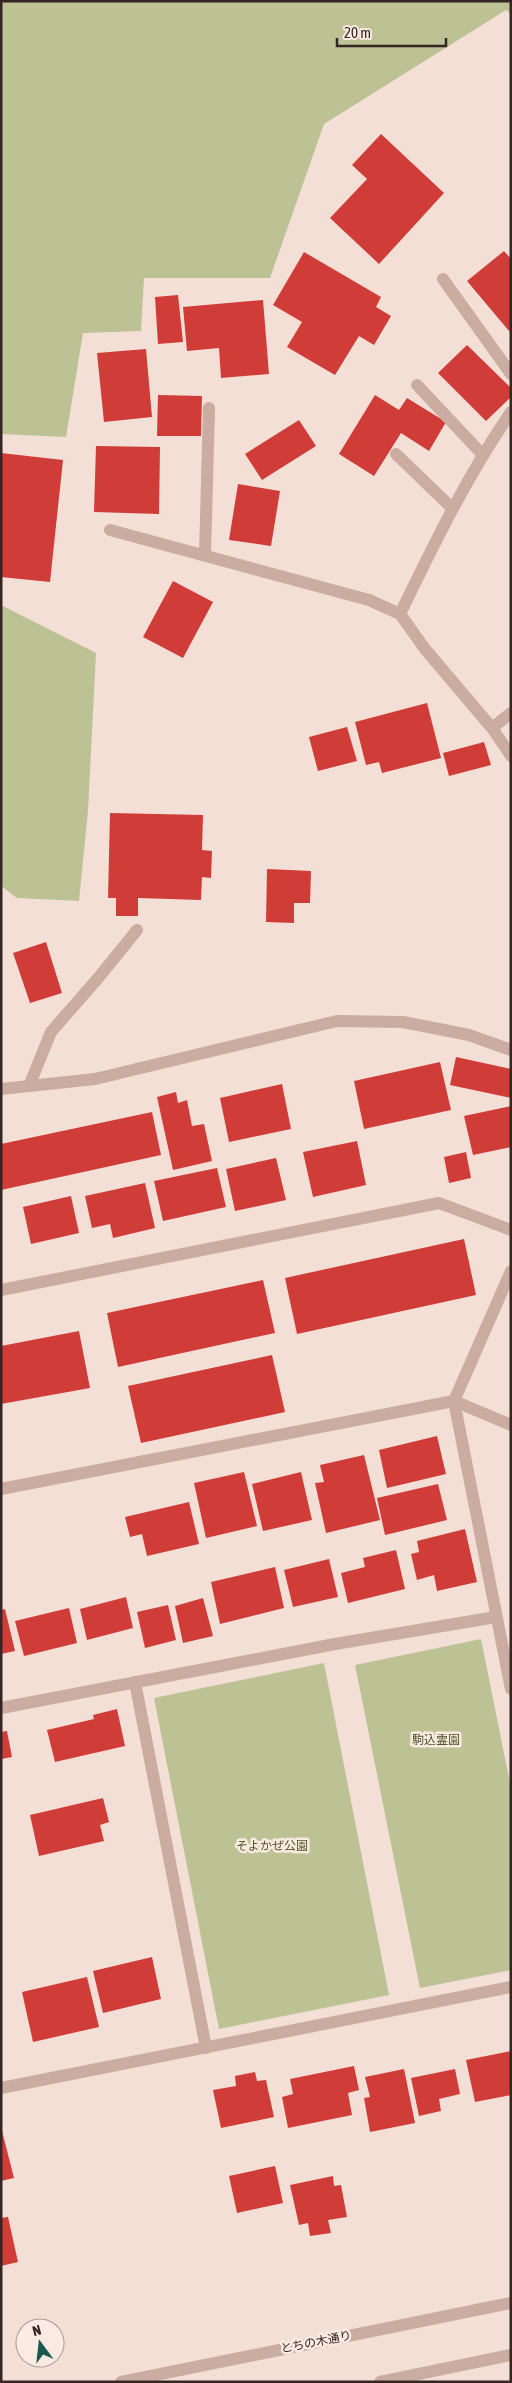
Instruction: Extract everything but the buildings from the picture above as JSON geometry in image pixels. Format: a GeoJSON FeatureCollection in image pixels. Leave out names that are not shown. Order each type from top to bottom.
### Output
{"type":"FeatureCollection","features":[{"type":"Feature","properties":{"kind":"street"},"geometry":{"type":"LineString","coordinates":[[442,279],[511,374]]}},
{"type":"Feature","properties":{"kind":"street"},"geometry":{"type":"LineString","coordinates":[[417,385],[482,454]]}},
{"type":"Feature","properties":{"kind":"street"},"geometry":{"type":"LineString","coordinates":[[206,555],[209,408]]}},
{"type":"Feature","properties":{"kind":"street"},"geometry":{"type":"LineString","coordinates":[[400,614],[452,508],[482,454],[511,412]]}},
{"type":"Feature","properties":{"kind":"street"},"geometry":{"type":"LineString","coordinates":[[396,454],[452,508]]}},
{"type":"Feature","properties":{"kind":"street"},"geometry":{"type":"LineString","coordinates":[[110,530],[369,600],[400,614],[425,649],[492,728],[511,756]]}},
{"type":"Feature","properties":{"kind":"street"},"geometry":{"type":"LineString","coordinates":[[492,728],[511,713]]}},
{"type":"Feature","properties":{"kind":"street"},"geometry":{"type":"LineString","coordinates":[[28,1086],[50,1032],[99,977],[137,930]]}},
{"type":"Feature","properties":{"kind":"street"},"geometry":{"type":"LineString","coordinates":[[1,1088],[95,1079],[337,1020],[403,1022],[469,1035],[511,1050]]}},
{"type":"Feature","properties":{"kind":"street"},"geometry":{"type":"LineString","coordinates":[[1,1290],[439,1203],[511,1230]]}},
{"type":"Feature","properties":{"kind":"street"},"geometry":{"type":"LineString","coordinates":[[511,1271],[454,1402],[511,1689]]}},
{"type":"Feature","properties":{"kind":"street"},"geometry":{"type":"LineString","coordinates":[[1,1489],[454,1402],[511,1425]]}},
{"type":"Feature","properties":{"kind":"street"},"geometry":{"type":"LineString","coordinates":[[1,1708],[334,1644],[496,1617]]}},
{"type":"Feature","properties":{"kind":"street"},"geometry":{"type":"LineString","coordinates":[[135,1682],[206,2048]]}},
{"type":"Feature","properties":{"kind":"street"},"geometry":{"type":"LineString","coordinates":[[1,2088],[511,1987]]}},
{"type":"Feature","properties":{"kind":"street","name":"とちの木通り"},"geometry":{"type":"LineString","coordinates":[[121,2382],[511,2303]]}},
{"type":"Feature","properties":{"kind":"street"},"geometry":{"type":"LineString","coordinates":[[380,2382],[511,2355]]}},
{"type":"Feature","properties":{"kind":"green space"},"geometry":{"type":"Polygon","coordinates":[[[1,1],[511,1],[511,14],[506,10],[324,124],[270,278],[144,278],[141,331],[83,333],[66,437],[1,434],[1,1]]]}},
{"type":"Feature","properties":{"kind":"green space"},"geometry":{"type":"Polygon","coordinates":[[[1,605],[96,653],[88,811],[79,901],[17,898],[1,886],[1,605]]]}},
{"type":"Feature","properties":{"kind":"green space","name":"駒込霊園"},"geometry":{"type":"Polygon","coordinates":[[[481,1639],[511,1788],[511,1970],[420,1988],[355,1665],[481,1639]]]}},
{"type":"Feature","properties":{"kind":"green space","name":"そよかぜ公園"},"geometry":{"type":"Polygon","coordinates":[[[324,1663],[389,1995],[219,2029],[154,1698],[324,1663]]]}}]}
